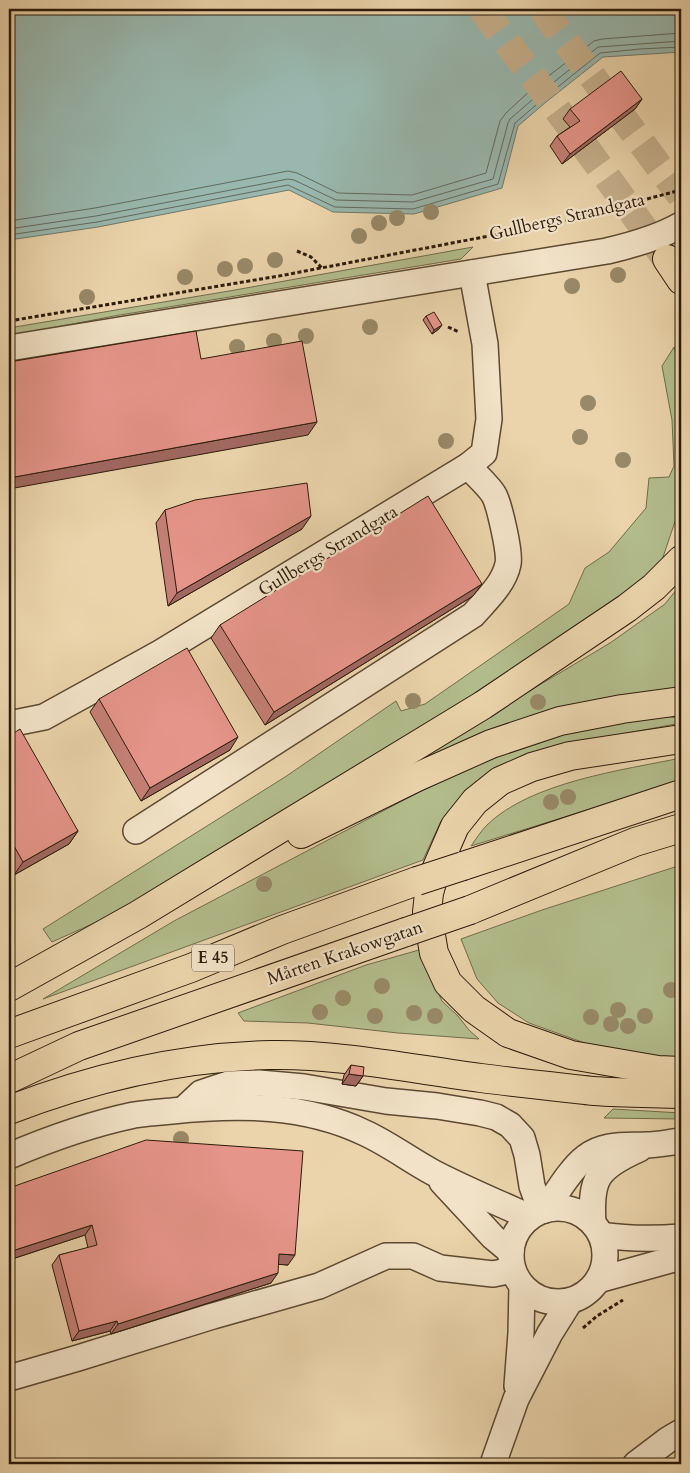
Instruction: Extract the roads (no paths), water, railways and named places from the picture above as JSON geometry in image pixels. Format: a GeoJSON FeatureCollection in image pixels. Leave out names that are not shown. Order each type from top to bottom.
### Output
{"type":"FeatureCollection","features":[{"type":"Feature","properties":{"kind":"highway"},"geometry":{"type":"LineString","coordinates":[[9,987],[138,915],[483,705],[627,608],[654,588],[681,560]]}},
{"type":"Feature","properties":{"kind":"highway"},"geometry":{"type":"LineString","coordinates":[[138,915],[417,777],[491,744],[560,721],[622,709],[681,701]]}},
{"type":"Feature","properties":{"kind":"highway"},"geometry":{"type":"LineString","coordinates":[[681,739],[570,756],[532,768],[500,782],[475,801],[455,826],[435,872],[429,893],[427,912],[434,953],[448,983],[474,1009],[508,1033],[571,1056],[658,1070],[681,1071]]}},
{"type":"Feature","properties":{"kind":"highway","name":"E 45"},"geometry":{"type":"LineString","coordinates":[[9,1034],[191,968],[282,930],[417,881],[681,794]]}},
{"type":"Feature","properties":{"kind":"highway","name":"Mårten Krakowgatan"},"geometry":{"type":"LineString","coordinates":[[9,1079],[78,1046],[470,910],[635,842],[681,828]]}},
{"type":"Feature","properties":{"kind":"highway"},"geometry":{"type":"LineString","coordinates":[[470,910],[681,847]]}},
{"type":"Feature","properties":{"kind":"highway"},"geometry":{"type":"LineString","coordinates":[[9,1067],[78,1046]]}},
{"type":"Feature","properties":{"kind":"highway"},"geometry":{"type":"LineString","coordinates":[[9,1092],[153,1056],[264,1048],[341,1053],[484,1078]]}},
{"type":"Feature","properties":{"kind":"highway"},"geometry":{"type":"LineString","coordinates":[[9,1110],[99,1080],[158,1066],[272,1055],[354,1060],[595,1091],[681,1094]]}},
{"type":"Feature","properties":{"kind":"street","name":"Gullbergs Strandgata"},"geometry":{"type":"LineString","coordinates":[[9,348],[607,251],[638,244],[681,225]]}},
{"type":"Feature","properties":{"kind":"street","name":"Gullbergs Strandgata"},"geometry":{"type":"LineString","coordinates":[[9,724],[44,716],[160,653],[468,466],[484,453],[489,418],[485,344],[472,273]]}},
{"type":"Feature","properties":{"kind":"street"},"geometry":{"type":"LineString","coordinates":[[136,831],[473,614],[493,592],[504,576],[509,563],[502,521],[494,495],[468,466]]}},
{"type":"Feature","properties":{"kind":"street"},"geometry":{"type":"LineString","coordinates":[[183,1110],[201,1094],[228,1084],[259,1084],[304,1087],[386,1101],[480,1113],[510,1125],[522,1138],[528,1155],[532,1186],[539,1213]]}},
{"type":"Feature","properties":{"kind":"street"},"geometry":{"type":"LineString","coordinates":[[9,1156],[38,1144],[93,1126],[136,1115],[235,1106],[275,1108],[312,1115],[365,1133],[434,1173],[539,1213],[558,1208],[571,1210],[583,1215],[597,1229],[621,1238],[648,1240],[681,1237]]}},
{"type":"Feature","properties":{"kind":"street"},"geometry":{"type":"LineString","coordinates":[[516,1398],[521,1333],[512,1246],[516,1233],[525,1222],[539,1213],[585,1158],[599,1150],[615,1146],[681,1141]]}},
{"type":"Feature","properties":{"kind":"street"},"geometry":{"type":"LineString","coordinates":[[434,1173],[493,1237],[532,1294],[544,1300],[556,1302],[570,1301],[586,1293],[598,1280],[603,1270],[604,1246],[597,1229],[592,1208],[594,1183],[603,1170],[619,1158],[648,1145]]}},
{"type":"Feature","properties":{"kind":"street"},"geometry":{"type":"LineString","coordinates":[[9,1378],[318,1286],[386,1256],[414,1256],[440,1268],[493,1274],[515,1269]]}},
{"type":"Feature","properties":{"kind":"street"},"geometry":{"type":"LineString","coordinates":[[598,1280],[681,1256]]}},
{"type":"Feature","properties":{"kind":"street"},"geometry":{"type":"LineString","coordinates":[[493,1464],[516,1398],[553,1327],[570,1301]]}},
{"type":"Feature","properties":{"kind":"street"},"geometry":{"type":"LineString","coordinates":[[636,1464],[681,1432]]}},
{"type":"Feature","properties":{"kind":"water"},"geometry":{"type":"Polygon","coordinates":[[[9,9],[681,9],[681,52],[603,57],[518,126],[502,188],[414,214],[333,212],[289,190],[98,227],[9,240],[9,9]]]}},
{"type":"Feature","properties":{"kind":"tunnel"},"geometry":{"type":"LineString","coordinates":[[482,9],[666,259]]}},
{"type":"Feature","properties":{"kind":"tunnel"},"geometry":{"type":"LineString","coordinates":[[542,9],[681,196]]}}]}
